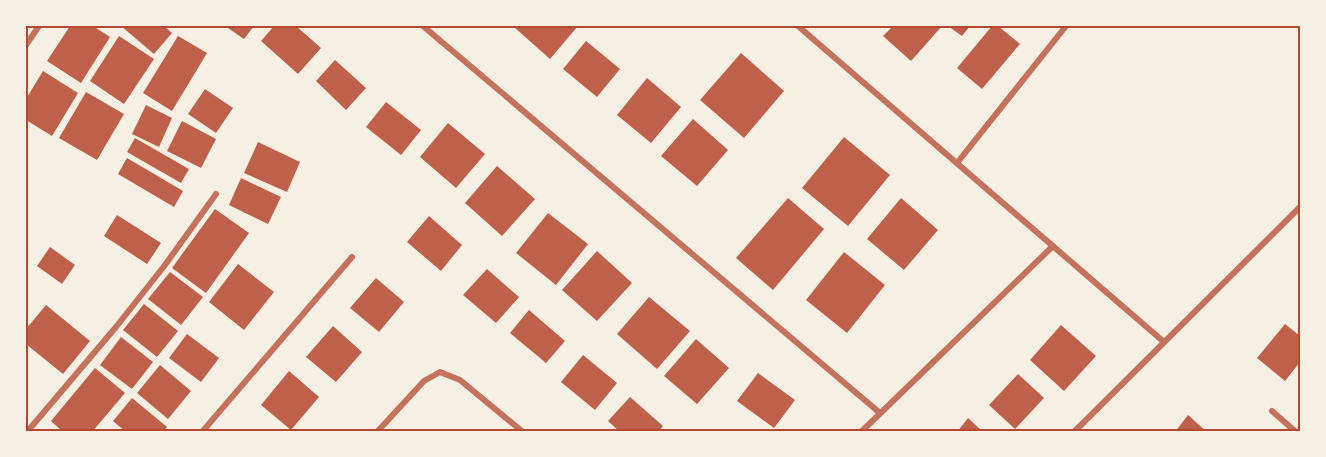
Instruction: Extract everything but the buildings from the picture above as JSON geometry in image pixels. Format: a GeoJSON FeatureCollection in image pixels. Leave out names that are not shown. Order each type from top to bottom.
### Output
{"type":"FeatureCollection","features":[{"type":"Feature","properties":{"kind":"street"},"geometry":{"type":"LineString","coordinates":[[26,45],[39,26]]}},
{"type":"Feature","properties":{"kind":"street"},"geometry":{"type":"LineString","coordinates":[[423,26],[880,413]]}},
{"type":"Feature","properties":{"kind":"street"},"geometry":{"type":"LineString","coordinates":[[798,26],[1164,342]]}},
{"type":"Feature","properties":{"kind":"street"},"geometry":{"type":"LineString","coordinates":[[957,163],[1066,26]]}},
{"type":"Feature","properties":{"kind":"street"},"geometry":{"type":"LineString","coordinates":[[27,432],[116,327],[165,265],[216,194]]}},
{"type":"Feature","properties":{"kind":"street"},"geometry":{"type":"LineString","coordinates":[[1074,432],[1300,207]]}},
{"type":"Feature","properties":{"kind":"street"},"geometry":{"type":"LineString","coordinates":[[861,432],[1053,246]]}},
{"type":"Feature","properties":{"kind":"street"},"geometry":{"type":"LineString","coordinates":[[202,432],[352,257]]}},
{"type":"Feature","properties":{"kind":"street"},"geometry":{"type":"LineString","coordinates":[[377,432],[424,381],[440,372],[460,380],[523,432]]}},
{"type":"Feature","properties":{"kind":"street"},"geometry":{"type":"LineString","coordinates":[[1272,411],[1296,432]]}}]}
